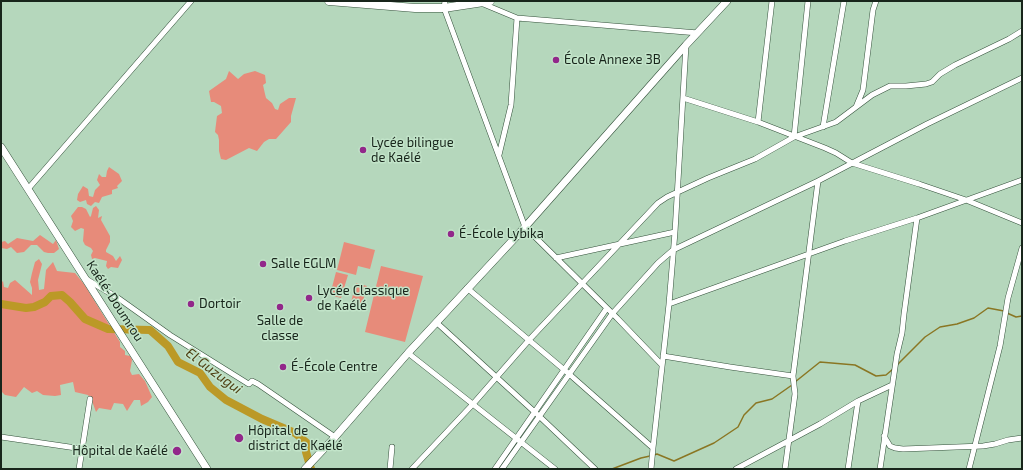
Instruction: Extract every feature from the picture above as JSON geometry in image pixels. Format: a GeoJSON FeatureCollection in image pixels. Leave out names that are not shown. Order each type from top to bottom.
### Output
{"type":"FeatureCollection","features":[{"type":"Feature","properties":{"kind":"highway"},"geometry":{"type":"LineString","coordinates":[[329,1],[415,8],[490,1]]}},
{"type":"Feature","properties":{"kind":"main road"},"geometry":{"type":"LineString","coordinates":[[308,466],[436,322],[525,227],[686,44],[727,1]]}},
{"type":"Feature","properties":{"kind":"main road","name":"Kaélé-Doumrou"},"geometry":{"type":"LineString","coordinates":[[1,147],[207,469]]}},
{"type":"Feature","properties":{"kind":"street"},"geometry":{"type":"LineString","coordinates":[[28,189],[191,1]]}},
{"type":"Feature","properties":{"kind":"street"},"geometry":{"type":"LineString","coordinates":[[758,122],[772,1]]}},
{"type":"Feature","properties":{"kind":"street"},"geometry":{"type":"LineString","coordinates":[[794,137],[808,1]]}},
{"type":"Feature","properties":{"kind":"street"},"geometry":{"type":"LineString","coordinates":[[823,127],[844,1]]}},
{"type":"Feature","properties":{"kind":"street"},"geometry":{"type":"LineString","coordinates":[[856,107],[863,90],[873,10],[876,1]]}},
{"type":"Feature","properties":{"kind":"street"},"geometry":{"type":"LineString","coordinates":[[480,3],[517,18],[698,33]]}},
{"type":"Feature","properties":{"kind":"street"},"geometry":{"type":"LineString","coordinates":[[444,5],[525,227],[662,365]]}},
{"type":"Feature","properties":{"kind":"street"},"geometry":{"type":"LineString","coordinates":[[498,156],[511,105],[517,18]]}},
{"type":"Feature","properties":{"kind":"street"},"geometry":{"type":"LineString","coordinates":[[412,469],[473,404],[529,340],[658,203],[708,178],[755,159],[794,137],[836,122],[872,95],[890,86],[906,86],[932,82],[940,74],[955,65],[1009,39],[1022,31]]}},
{"type":"Feature","properties":{"kind":"street"},"geometry":{"type":"LineString","coordinates":[[651,469],[669,304],[675,232],[686,44]]}},
{"type":"Feature","properties":{"kind":"street"},"geometry":{"type":"LineString","coordinates":[[502,469],[540,416],[568,373],[612,314],[658,263],[673,250],[818,181],[927,124],[1022,78]]}},
{"type":"Feature","properties":{"kind":"street"},"geometry":{"type":"LineString","coordinates":[[684,98],[758,122],[825,148],[836,153],[852,164],[889,174],[966,200],[1022,223]]}},
{"type":"Feature","properties":{"kind":"street"},"geometry":{"type":"LineString","coordinates":[[669,304],[810,253],[917,218],[1022,180]]}},
{"type":"Feature","properties":{"kind":"street"},"geometry":{"type":"LineString","coordinates":[[785,469],[795,394],[793,376],[810,253],[818,181]]}},
{"type":"Feature","properties":{"kind":"street"},"geometry":{"type":"LineString","coordinates":[[880,469],[892,384],[902,334],[917,218]]}},
{"type":"Feature","properties":{"kind":"street"},"geometry":{"type":"LineString","coordinates":[[556,258],[675,232]]}},
{"type":"Feature","properties":{"kind":"street"},"geometry":{"type":"LineString","coordinates":[[969,469],[1000,346],[1008,298],[1022,248]]}},
{"type":"Feature","properties":{"kind":"street"},"geometry":{"type":"LineString","coordinates":[[86,278],[118,298],[170,335],[247,384],[252,381],[258,384],[335,437]]}},
{"type":"Feature","properties":{"kind":"street"},"geometry":{"type":"LineString","coordinates":[[467,288],[568,373],[653,448]]}},
{"type":"Feature","properties":{"kind":"street"},"geometry":{"type":"LineString","coordinates":[[495,469],[607,308]]}},
{"type":"Feature","properties":{"kind":"street"},"geometry":{"type":"LineString","coordinates":[[436,322],[540,416],[595,469]]}},
{"type":"Feature","properties":{"kind":"street"},"geometry":{"type":"LineString","coordinates":[[408,353],[555,469]]}},
{"type":"Feature","properties":{"kind":"street"},"geometry":{"type":"LineString","coordinates":[[663,356],[793,376]]}},
{"type":"Feature","properties":{"kind":"street"},"geometry":{"type":"LineString","coordinates":[[736,469],[820,424],[858,401],[892,384]]}},
{"type":"Feature","properties":{"kind":"street"},"geometry":{"type":"LineString","coordinates":[[79,469],[90,399]]}},
{"type":"Feature","properties":{"kind":"street"},"geometry":{"type":"LineString","coordinates":[[848,469],[858,401]]}},
{"type":"Feature","properties":{"kind":"street"},"geometry":{"type":"LineString","coordinates":[[884,436],[889,444],[895,448],[928,449],[995,444],[1022,438]]}},
{"type":"Feature","properties":{"kind":"street"},"geometry":{"type":"LineString","coordinates":[[1,437],[83,449]]}},
{"type":"Feature","properties":{"kind":"street"},"geometry":{"type":"LineString","coordinates":[[390,469],[392,447]]}},
{"type":"Feature","properties":{"kind":"shaded area"},"geometry":{"type":"Polygon","coordinates":[[[229,71],[238,79],[244,74],[255,71],[265,75],[266,83],[263,85],[266,98],[272,103],[275,109],[278,110],[280,104],[289,98],[296,98],[291,116],[291,122],[276,139],[269,139],[264,142],[257,151],[249,148],[226,160],[221,159],[218,135],[215,132],[217,116],[222,113],[221,106],[211,102],[209,91],[226,79],[229,71]]]}},
{"type":"Feature","properties":{"kind":"shaded area"},"geometry":{"type":"Polygon","coordinates":[[[109,167],[119,174],[122,181],[117,186],[118,188],[112,190],[112,194],[102,197],[99,203],[95,202],[91,206],[87,204],[86,200],[80,202],[77,200],[78,194],[83,186],[88,189],[89,196],[93,197],[95,190],[100,185],[97,180],[99,174],[102,177],[106,177],[109,167]]]}},
{"type":"Feature","properties":{"kind":"shaded area"},"geometry":{"type":"Polygon","coordinates":[[[96,206],[99,210],[98,218],[102,216],[101,220],[110,236],[110,242],[106,252],[113,256],[116,261],[120,256],[122,260],[118,268],[111,267],[108,269],[106,266],[107,261],[95,258],[92,259],[91,255],[93,251],[85,245],[83,241],[84,229],[81,228],[75,231],[71,227],[73,221],[71,216],[78,207],[86,209],[90,217],[93,208],[96,206]]]}},
{"type":"Feature","properties":{"kind":"shaded area"},"geometry":{"type":"Polygon","coordinates":[[[40,235],[53,244],[56,240],[59,249],[54,253],[48,253],[44,252],[37,245],[31,245],[24,252],[17,253],[11,247],[7,249],[1,248],[1,242],[5,241],[8,244],[17,238],[33,241],[40,235]]]}},
{"type":"Feature","properties":{"kind":"shaded area"},"geometry":{"type":"Polygon","coordinates":[[[344,242],[375,250],[370,269],[358,266],[356,275],[337,270],[344,242]]]}},
{"type":"Feature","properties":{"kind":"shaded area"},"geometry":{"type":"Polygon","coordinates":[[[39,259],[42,264],[38,280],[39,290],[44,289],[46,270],[53,262],[57,271],[75,273],[84,284],[120,342],[120,347],[125,351],[125,355],[130,356],[132,360],[130,371],[132,375],[139,374],[145,381],[152,397],[148,402],[141,406],[140,400],[134,400],[127,411],[123,404],[114,403],[111,410],[99,408],[96,412],[88,395],[75,392],[73,382],[60,385],[61,395],[55,396],[43,395],[37,391],[32,393],[24,387],[16,397],[5,395],[2,392],[1,283],[3,281],[4,287],[8,288],[10,283],[15,280],[32,295],[30,282],[35,262],[39,259]]]}},
{"type":"Feature","properties":{"kind":"shaded area"},"geometry":{"type":"Polygon","coordinates":[[[381,266],[423,276],[405,342],[365,332],[381,266]]]}},
{"type":"Feature","properties":{"kind":"shaded area"},"geometry":{"type":"Polygon","coordinates":[[[336,272],[348,275],[341,298],[330,295],[336,272]]]}},
{"type":"Feature","properties":{"kind":"shaded area"},"geometry":{"type":"Polygon","coordinates":[[[356,283],[367,286],[362,305],[351,302],[356,283]]]}},
{"type":"Feature","properties":{"kind":"waterway","name":"El Guzugui"},"geometry":{"type":"LineString","coordinates":[[1,304],[26,308],[34,307],[45,302],[51,296],[62,295],[85,319],[108,329],[150,330],[168,346],[178,362],[200,373],[210,387],[226,400],[262,419],[295,433],[307,443],[306,452],[311,469]]}},
{"type":"Feature","properties":{"kind":"waterway","name":"El Guzugui"},"geometry":{"type":"LineString","coordinates":[[897,365],[925,337],[940,327],[957,324],[974,318],[988,308],[1004,311]]}},
{"type":"Feature","properties":{"kind":"waterway","name":"El Guzugui"},"geometry":{"type":"LineString","coordinates":[[1007,313],[1016,317],[1022,316]]}},
{"type":"Feature","properties":{"kind":"waterway","name":"El Guzugui"},"geometry":{"type":"LineString","coordinates":[[795,382],[820,362],[855,365],[876,376],[886,375],[893,369]]}},
{"type":"Feature","properties":{"kind":"waterway","name":"El Guzugui"},"geometry":{"type":"LineString","coordinates":[[654,455],[657,454],[674,461],[714,443],[738,427],[744,415],[756,403],[772,399],[792,385]]}},
{"type":"Feature","properties":{"kind":"waterway","name":"El Guzugui"},"geometry":{"type":"LineString","coordinates":[[612,469],[650,456]]}},
{"type":"Feature","properties":{"kind":"place","name":"École Annexe 3B"},"geometry":{"type":"Point","coordinates":[556,60]}},
{"type":"Feature","properties":{"kind":"place","name":"Lycée bilingue de Kaélé"},"geometry":{"type":"Point","coordinates":[363,150]}},
{"type":"Feature","properties":{"kind":"place","name":"É-École Lybika"},"geometry":{"type":"Point","coordinates":[451,234]}},
{"type":"Feature","properties":{"kind":"place","name":"Salle EGLM"},"geometry":{"type":"Point","coordinates":[263,264]}},
{"type":"Feature","properties":{"kind":"place","name":"Lycée Classique de Kaélé"},"geometry":{"type":"Point","coordinates":[309,298]}},
{"type":"Feature","properties":{"kind":"place","name":"Dortoir"},"geometry":{"type":"Point","coordinates":[191,304]}},
{"type":"Feature","properties":{"kind":"place","name":"Salle de classe"},"geometry":{"type":"Point","coordinates":[280,307]}},
{"type":"Feature","properties":{"kind":"place","name":"É-École Centre"},"geometry":{"type":"Point","coordinates":[283,367]}},
{"type":"Feature","properties":{"kind":"place","name":"Hôpital de district de Kaélé"},"geometry":{"type":"Point","coordinates":[239,438]}},
{"type":"Feature","properties":{"kind":"place","name":"Hôpital de Kaélé"},"geometry":{"type":"Point","coordinates":[177,451]}}]}
